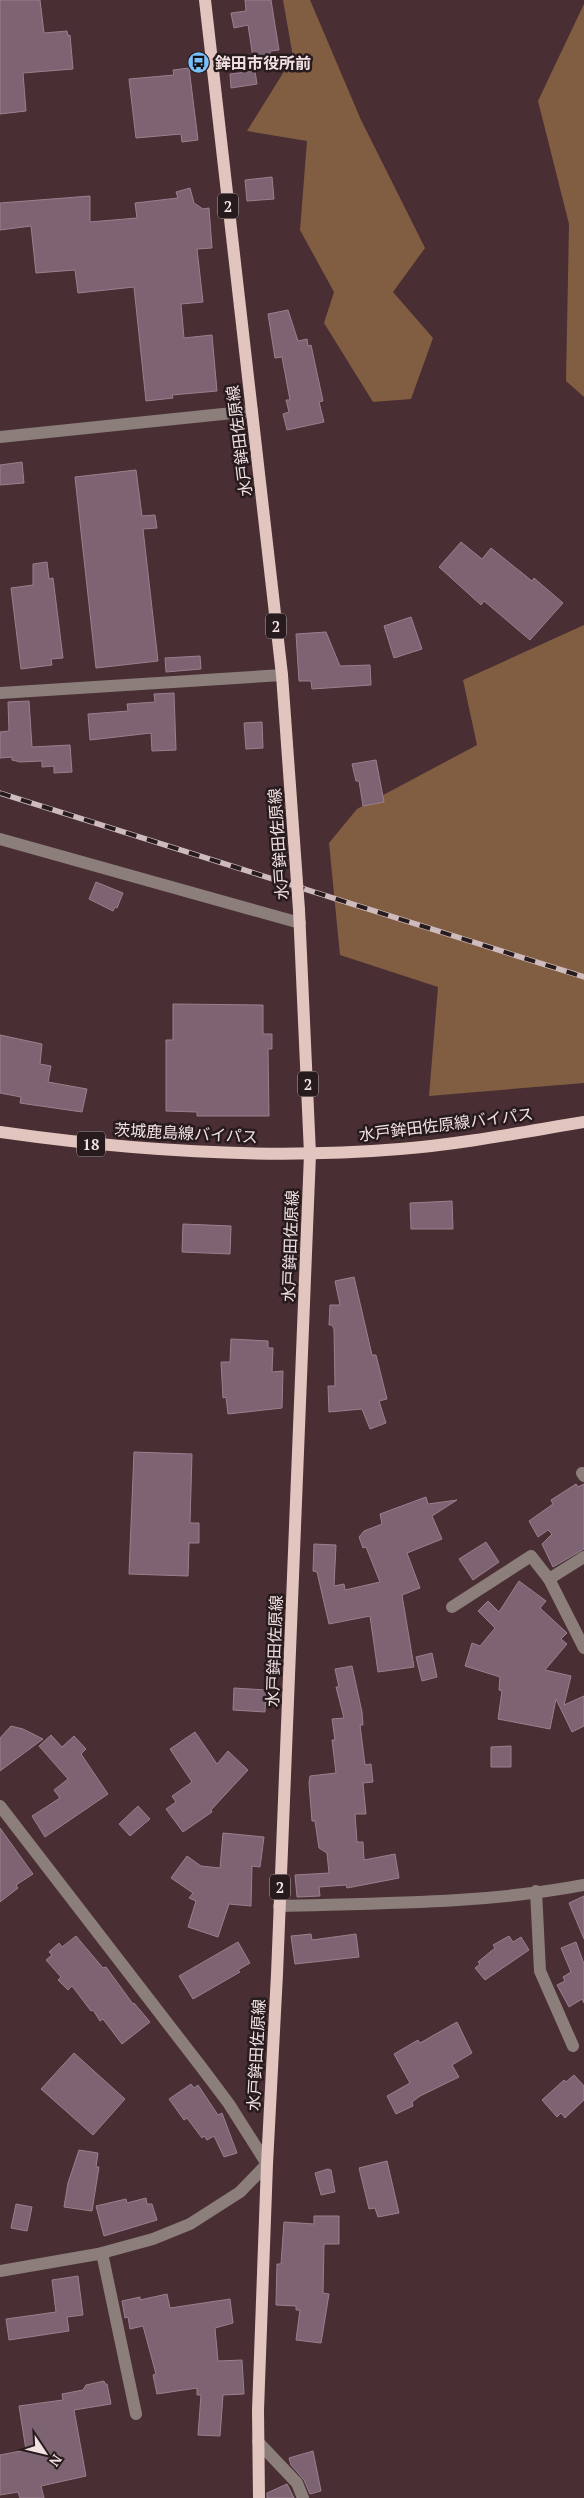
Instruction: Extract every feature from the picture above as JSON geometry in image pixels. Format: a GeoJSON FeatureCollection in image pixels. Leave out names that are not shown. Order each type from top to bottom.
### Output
{"type":"FeatureCollection","features":[{"type":"Feature","properties":{"kind":"main road","name":"水戸鉾田佐原線"},"geometry":{"type":"LineString","coordinates":[[205,0],[282,675],[300,923],[310,1154],[267,2164],[258,2442],[258,2498]]}},
{"type":"Feature","properties":{"kind":"main road","name":"水戸鉾田佐原線バイパス"},"geometry":{"type":"LineString","coordinates":[[310,1154],[401,1149],[484,1139],[584,1122]]}},
{"type":"Feature","properties":{"kind":"main road","name":"茨城鹿島線バイパス"},"geometry":{"type":"LineString","coordinates":[[0,1132],[150,1150],[310,1154]]}},
{"type":"Feature","properties":{"kind":"street"},"geometry":{"type":"LineString","coordinates":[[0,437],[252,411]]}},
{"type":"Feature","properties":{"kind":"street"},"geometry":{"type":"LineString","coordinates":[[0,693],[282,675]]}},
{"type":"Feature","properties":{"kind":"street"},"geometry":{"type":"LineString","coordinates":[[0,839],[300,923]]}},
{"type":"Feature","properties":{"kind":"street"},"geometry":{"type":"LineString","coordinates":[[452,1607],[531,1556],[549,1578],[584,1648]]}},
{"type":"Feature","properties":{"kind":"street"},"geometry":{"type":"LineString","coordinates":[[549,1578],[584,1557]]}},
{"type":"Feature","properties":{"kind":"street"},"geometry":{"type":"LineString","coordinates":[[0,1806],[202,2068],[267,2164],[240,2192],[190,2224],[153,2239],[102,2253],[12,2271],[0,2271]]}},
{"type":"Feature","properties":{"kind":"street"},"geometry":{"type":"LineString","coordinates":[[279,1906],[401,1902],[497,1896],[584,1885]]}},
{"type":"Feature","properties":{"kind":"street"},"geometry":{"type":"LineString","coordinates":[[536,1892],[540,1971],[573,2046]]}},
{"type":"Feature","properties":{"kind":"street"},"geometry":{"type":"LineString","coordinates":[[102,2253],[136,2414]]}},
{"type":"Feature","properties":{"kind":"street"},"geometry":{"type":"LineString","coordinates":[[258,2442],[297,2483],[303,2498]]}},
{"type":"Feature","properties":{"kind":"shaded area"},"geometry":{"type":"Polygon","coordinates":[[[283,0],[310,0],[361,120],[425,248],[393,292],[433,338],[411,399],[373,402],[324,323],[334,292],[300,230],[307,141],[247,131],[293,57],[283,0]]]}},
{"type":"Feature","properties":{"kind":"shaded area"},"geometry":{"type":"Polygon","coordinates":[[[584,4],[584,397],[566,381],[569,224],[538,101],[584,4]]]}},
{"type":"Feature","properties":{"kind":"shaded area"},"geometry":{"type":"Polygon","coordinates":[[[584,625],[584,1083],[429,1096],[438,987],[340,955],[329,843],[357,809],[477,745],[463,680],[584,625]]]}},
{"type":"Feature","properties":{"kind":"building"},"geometry":{"type":"Polygon","coordinates":[[[0,0],[40,0],[44,33],[67,31],[68,36],[70,35],[73,69],[23,73],[26,111],[0,114],[0,0]]]}},
{"type":"Feature","properties":{"kind":"building"},"geometry":{"type":"Polygon","coordinates":[[[245,0],[271,0],[279,50],[270,51],[271,55],[253,58],[248,25],[234,28],[231,13],[246,11],[245,0]]]}},
{"type":"Feature","properties":{"kind":"building"},"geometry":{"type":"Polygon","coordinates":[[[189,68],[198,140],[182,142],[181,134],[136,138],[129,79],[174,75],[173,70],[189,68]]]}},
{"type":"Feature","properties":{"kind":"building"},"geometry":{"type":"Polygon","coordinates":[[[255,71],[257,84],[231,88],[230,74],[255,71]]]}},
{"type":"Feature","properties":{"kind":"building"},"geometry":{"type":"Polygon","coordinates":[[[272,177],[274,199],[247,201],[245,180],[272,177]]]}},
{"type":"Feature","properties":{"kind":"building"},"geometry":{"type":"Polygon","coordinates":[[[190,188],[194,203],[203,209],[209,208],[212,248],[197,249],[203,302],[181,304],[184,338],[212,335],[217,391],[172,395],[173,398],[146,401],[134,287],[78,293],[75,270],[36,273],[31,226],[0,230],[0,203],[90,196],[90,222],[137,218],[135,203],[178,198],[176,192],[190,188]]]}},
{"type":"Feature","properties":{"kind":"building"},"geometry":{"type":"Polygon","coordinates":[[[288,310],[298,341],[307,339],[308,346],[311,345],[323,401],[319,402],[324,422],[287,430],[283,414],[289,412],[286,400],[290,400],[282,357],[275,358],[268,314],[288,310]]]}},
{"type":"Feature","properties":{"kind":"building"},"geometry":{"type":"Polygon","coordinates":[[[22,462],[24,483],[0,485],[0,465],[22,462]]]}},
{"type":"Feature","properties":{"kind":"building"},"geometry":{"type":"Polygon","coordinates":[[[136,470],[142,516],[155,515],[157,528],[143,529],[158,661],[96,668],[75,477],[136,470]]]}},
{"type":"Feature","properties":{"kind":"building"},"geometry":{"type":"Polygon","coordinates":[[[461,542],[482,559],[491,548],[532,581],[534,578],[563,603],[530,640],[484,601],[481,605],[439,567],[461,542]]]}},
{"type":"Feature","properties":{"kind":"building"},"geometry":{"type":"Polygon","coordinates":[[[47,562],[49,579],[53,578],[63,658],[51,659],[52,665],[21,669],[11,588],[33,585],[33,564],[47,562]]]}},
{"type":"Feature","properties":{"kind":"building"},"geometry":{"type":"Polygon","coordinates":[[[411,617],[422,649],[394,658],[384,626],[411,617]]]}},
{"type":"Feature","properties":{"kind":"building"},"geometry":{"type":"Polygon","coordinates":[[[326,632],[340,666],[370,665],[371,685],[312,689],[311,681],[299,681],[296,634],[326,632]]]}},
{"type":"Feature","properties":{"kind":"building"},"geometry":{"type":"Polygon","coordinates":[[[200,656],[201,669],[166,672],[165,658],[200,656]]]}},
{"type":"Feature","properties":{"kind":"building"},"geometry":{"type":"Polygon","coordinates":[[[174,693],[176,750],[152,751],[151,733],[90,740],[88,714],[128,711],[127,704],[155,702],[154,694],[174,693]]]}},
{"type":"Feature","properties":{"kind":"building"},"geometry":{"type":"Polygon","coordinates":[[[29,701],[32,747],[70,745],[72,772],[54,773],[54,766],[42,767],[42,761],[20,762],[12,760],[12,757],[0,758],[0,732],[9,731],[8,702],[29,701]]]}},
{"type":"Feature","properties":{"kind":"building"},"geometry":{"type":"Polygon","coordinates":[[[262,722],[263,748],[246,749],[244,723],[262,722]]]}},
{"type":"Feature","properties":{"kind":"building"},"geometry":{"type":"Polygon","coordinates":[[[376,760],[384,802],[363,806],[359,781],[356,781],[352,764],[376,760]]]}},
{"type":"Feature","properties":{"kind":"building"},"geometry":{"type":"Polygon","coordinates":[[[96,882],[123,893],[117,908],[115,907],[113,911],[89,899],[96,882]]]}},
{"type":"Feature","properties":{"kind":"building"},"geometry":{"type":"Polygon","coordinates":[[[173,1004],[263,1005],[263,1034],[272,1034],[272,1049],[268,1049],[269,1116],[197,1116],[197,1112],[166,1111],[166,1040],[173,1040],[173,1004]]]}},
{"type":"Feature","properties":{"kind":"building"},"geometry":{"type":"Polygon","coordinates":[[[0,1035],[42,1044],[40,1064],[51,1066],[48,1082],[87,1089],[82,1112],[20,1103],[21,1097],[0,1093],[0,1035]]]}},
{"type":"Feature","properties":{"kind":"building"},"geometry":{"type":"Polygon","coordinates":[[[452,1201],[453,1229],[411,1229],[410,1203],[452,1201]]]}},
{"type":"Feature","properties":{"kind":"building"},"geometry":{"type":"Polygon","coordinates":[[[183,1224],[231,1226],[230,1254],[182,1252],[183,1224]]]}},
{"type":"Feature","properties":{"kind":"building"},"geometry":{"type":"Polygon","coordinates":[[[354,1277],[372,1355],[376,1355],[387,1399],[379,1401],[386,1423],[370,1429],[362,1409],[329,1412],[328,1386],[335,1386],[334,1329],[332,1325],[329,1325],[330,1305],[340,1305],[335,1281],[354,1277]]]}},
{"type":"Feature","properties":{"kind":"building"},"geometry":{"type":"Polygon","coordinates":[[[231,1339],[268,1341],[268,1348],[273,1348],[272,1372],[283,1371],[282,1408],[228,1414],[226,1397],[223,1398],[221,1362],[230,1362],[231,1339]]]}},
{"type":"Feature","properties":{"kind":"building"},"geometry":{"type":"Polygon","coordinates":[[[134,1452],[192,1454],[190,1523],[199,1523],[199,1543],[189,1543],[188,1576],[129,1574],[134,1452]]]}},
{"type":"Feature","properties":{"kind":"building"},"geometry":{"type":"Polygon","coordinates":[[[576,1484],[578,1487],[584,1484],[584,1549],[553,1567],[542,1544],[552,1534],[548,1530],[538,1537],[529,1521],[553,1504],[551,1500],[576,1484]]]}},
{"type":"Feature","properties":{"kind":"building"},"geometry":{"type":"Polygon","coordinates":[[[426,1497],[428,1504],[457,1500],[432,1516],[442,1539],[407,1553],[420,1588],[402,1595],[414,1667],[378,1672],[370,1616],[329,1624],[317,1572],[313,1571],[314,1544],[336,1545],[334,1586],[344,1584],[345,1590],[380,1582],[366,1547],[363,1548],[359,1537],[364,1531],[382,1524],[380,1514],[426,1497]]]}},
{"type":"Feature","properties":{"kind":"building"},"geometry":{"type":"Polygon","coordinates":[[[486,1542],[499,1562],[473,1580],[459,1559],[486,1542]]]}},
{"type":"Feature","properties":{"kind":"building"},"geometry":{"type":"Polygon","coordinates":[[[519,1581],[546,1601],[540,1608],[567,1633],[561,1639],[567,1644],[545,1670],[571,1676],[564,1705],[584,1696],[584,1726],[572,1732],[556,1699],[550,1729],[498,1719],[502,1691],[499,1690],[500,1677],[465,1666],[472,1643],[480,1646],[495,1628],[478,1611],[488,1601],[499,1612],[519,1581]]]}},
{"type":"Feature","properties":{"kind":"building"},"geometry":{"type":"Polygon","coordinates":[[[432,1653],[437,1677],[422,1681],[416,1657],[432,1653]]]}},
{"type":"Feature","properties":{"kind":"building"},"geometry":{"type":"Polygon","coordinates":[[[352,1666],[362,1712],[363,1725],[360,1725],[365,1765],[371,1764],[373,1782],[363,1783],[366,1814],[355,1814],[357,1842],[363,1842],[364,1860],[395,1854],[399,1878],[347,1888],[346,1885],[319,1887],[320,1896],[297,1897],[295,1875],[329,1873],[327,1853],[319,1848],[315,1821],[312,1821],[309,1783],[310,1776],[336,1773],[332,1740],[335,1740],[332,1719],[344,1718],[336,1687],[339,1687],[335,1669],[352,1666]]]}},
{"type":"Feature","properties":{"kind":"building"},"geometry":{"type":"Polygon","coordinates":[[[234,1688],[266,1690],[265,1712],[233,1710],[234,1688]]]}},
{"type":"Feature","properties":{"kind":"building"},"geometry":{"type":"Polygon","coordinates":[[[11,1726],[23,1729],[43,1739],[0,1771],[0,1738],[11,1726]]]}},
{"type":"Feature","properties":{"kind":"building"},"geometry":{"type":"Polygon","coordinates":[[[195,1732],[217,1764],[228,1751],[248,1770],[211,1810],[212,1812],[183,1832],[166,1809],[176,1802],[172,1796],[192,1782],[170,1749],[195,1732]]]}},
{"type":"Feature","properties":{"kind":"building"},"geometry":{"type":"Polygon","coordinates":[[[51,1735],[62,1747],[74,1736],[86,1749],[81,1754],[108,1794],[45,1837],[32,1816],[60,1798],[54,1790],[68,1779],[39,1746],[51,1735]]]}},
{"type":"Feature","properties":{"kind":"building"},"geometry":{"type":"Polygon","coordinates":[[[511,1746],[511,1767],[491,1767],[491,1747],[511,1746]]]}},
{"type":"Feature","properties":{"kind":"building"},"geometry":{"type":"Polygon","coordinates":[[[138,1806],[150,1819],[130,1836],[119,1824],[138,1806]]]}},
{"type":"Feature","properties":{"kind":"building"},"geometry":{"type":"Polygon","coordinates":[[[0,1828],[33,1874],[16,1885],[18,1888],[0,1902],[0,1828]]]}},
{"type":"Feature","properties":{"kind":"building"},"geometry":{"type":"Polygon","coordinates":[[[223,1833],[264,1837],[260,1867],[252,1866],[251,1906],[229,1904],[218,1937],[188,1927],[196,1901],[189,1898],[193,1893],[171,1878],[187,1856],[201,1866],[220,1868],[223,1833]]]}},
{"type":"Feature","properties":{"kind":"building"},"geometry":{"type":"Polygon","coordinates":[[[584,1896],[584,1939],[569,1903],[584,1896]]]}},
{"type":"Feature","properties":{"kind":"building"},"geometry":{"type":"Polygon","coordinates":[[[311,1934],[312,1940],[356,1934],[359,1957],[295,1964],[291,1936],[311,1934]]]}},
{"type":"Feature","properties":{"kind":"building"},"geometry":{"type":"Polygon","coordinates":[[[76,1936],[103,1968],[106,1967],[133,2004],[150,2022],[122,2044],[103,2019],[100,2021],[93,2010],[91,2011],[72,1986],[68,1990],[58,1980],[61,1977],[46,1960],[52,1955],[49,1952],[59,1943],[62,1947],[76,1936]]]}},
{"type":"Feature","properties":{"kind":"building"},"geometry":{"type":"Polygon","coordinates":[[[509,1936],[513,1942],[521,1937],[529,1950],[485,1980],[475,1968],[480,1964],[478,1962],[495,1948],[493,1945],[509,1936]]]}},
{"type":"Feature","properties":{"kind":"building"},"geometry":{"type":"Polygon","coordinates":[[[238,1942],[250,1963],[238,1970],[240,1972],[193,1999],[179,1976],[238,1942]]]}},
{"type":"Feature","properties":{"kind":"building"},"geometry":{"type":"Polygon","coordinates":[[[576,1942],[584,1964],[584,2003],[582,1999],[569,2007],[557,1985],[565,1981],[563,1977],[571,1972],[561,1948],[576,1942]]]}},
{"type":"Feature","properties":{"kind":"building"},"geometry":{"type":"Polygon","coordinates":[[[457,2022],[472,2053],[452,2065],[459,2077],[420,2096],[412,2102],[413,2106],[396,2114],[387,2096],[410,2083],[394,2054],[418,2040],[420,2043],[457,2022]]]}},
{"type":"Feature","properties":{"kind":"building"},"geometry":{"type":"Polygon","coordinates":[[[74,2053],[125,2099],[93,2135],[41,2089],[74,2053]]]}},
{"type":"Feature","properties":{"kind":"building"},"geometry":{"type":"Polygon","coordinates":[[[574,2075],[584,2086],[584,2100],[565,2118],[561,2113],[557,2117],[542,2100],[564,2080],[566,2082],[574,2075]]]}},
{"type":"Feature","properties":{"kind":"building"},"geometry":{"type":"Polygon","coordinates":[[[191,2084],[194,2088],[198,2085],[218,2115],[222,2113],[237,2153],[224,2157],[214,2136],[207,2140],[204,2136],[202,2138],[187,2118],[184,2120],[169,2099],[191,2084]]]}},
{"type":"Feature","properties":{"kind":"building"},"geometry":{"type":"Polygon","coordinates":[[[79,2150],[98,2153],[96,2167],[99,2167],[92,2211],[64,2207],[68,2183],[79,2150]]]}},
{"type":"Feature","properties":{"kind":"building"},"geometry":{"type":"Polygon","coordinates":[[[387,2161],[399,2213],[378,2217],[375,2208],[369,2209],[359,2168],[387,2161]]]}},
{"type":"Feature","properties":{"kind":"building"},"geometry":{"type":"Polygon","coordinates":[[[328,2169],[331,2170],[335,2192],[321,2195],[315,2173],[328,2169]]]}},
{"type":"Feature","properties":{"kind":"building"},"geometry":{"type":"Polygon","coordinates":[[[146,2198],[147,2204],[152,2204],[157,2220],[104,2236],[96,2206],[126,2199],[127,2203],[146,2198]]]}},
{"type":"Feature","properties":{"kind":"building"},"geometry":{"type":"Polygon","coordinates":[[[16,2204],[32,2207],[27,2231],[11,2228],[16,2204]]]}},
{"type":"Feature","properties":{"kind":"building"},"geometry":{"type":"Polygon","coordinates":[[[314,2216],[339,2216],[339,2244],[324,2244],[323,2293],[329,2294],[321,2343],[296,2340],[300,2310],[296,2310],[296,2306],[276,2305],[277,2264],[281,2264],[284,2222],[314,2224],[314,2216]]]}},
{"type":"Feature","properties":{"kind":"building"},"geometry":{"type":"Polygon","coordinates":[[[78,2276],[83,2315],[67,2317],[69,2331],[9,2340],[6,2319],[56,2312],[52,2280],[78,2276]]]}},
{"type":"Feature","properties":{"kind":"building"},"geometry":{"type":"Polygon","coordinates":[[[167,2294],[170,2308],[230,2299],[233,2323],[215,2328],[218,2361],[242,2360],[244,2394],[223,2395],[220,2436],[198,2435],[201,2395],[197,2395],[197,2388],[157,2394],[153,2375],[156,2374],[143,2326],[130,2329],[128,2317],[125,2318],[122,2301],[140,2297],[140,2300],[167,2294]]]}},
{"type":"Feature","properties":{"kind":"building"},"geometry":{"type":"Polygon","coordinates":[[[104,2381],[107,2384],[111,2404],[74,2410],[86,2476],[41,2486],[44,2498],[20,2498],[18,2492],[0,2495],[0,2455],[26,2450],[19,2406],[63,2400],[62,2394],[83,2390],[86,2385],[104,2381]]]}},
{"type":"Feature","properties":{"kind":"building"},"geometry":{"type":"Polygon","coordinates":[[[313,2451],[321,2491],[310,2494],[304,2480],[291,2465],[289,2458],[313,2451]]]}},
{"type":"Feature","properties":{"kind":"building"},"geometry":{"type":"Polygon","coordinates":[[[287,2484],[294,2498],[267,2498],[267,2493],[287,2484]]]}},
{"type":"Feature","properties":{"kind":"railway"},"geometry":{"type":"LineString","coordinates":[[0,793],[584,977]]}},
{"type":"Feature","properties":{"kind":"place","name":"鉾田市役所前"},"geometry":{"type":"Point","coordinates":[199,63]}}]}
